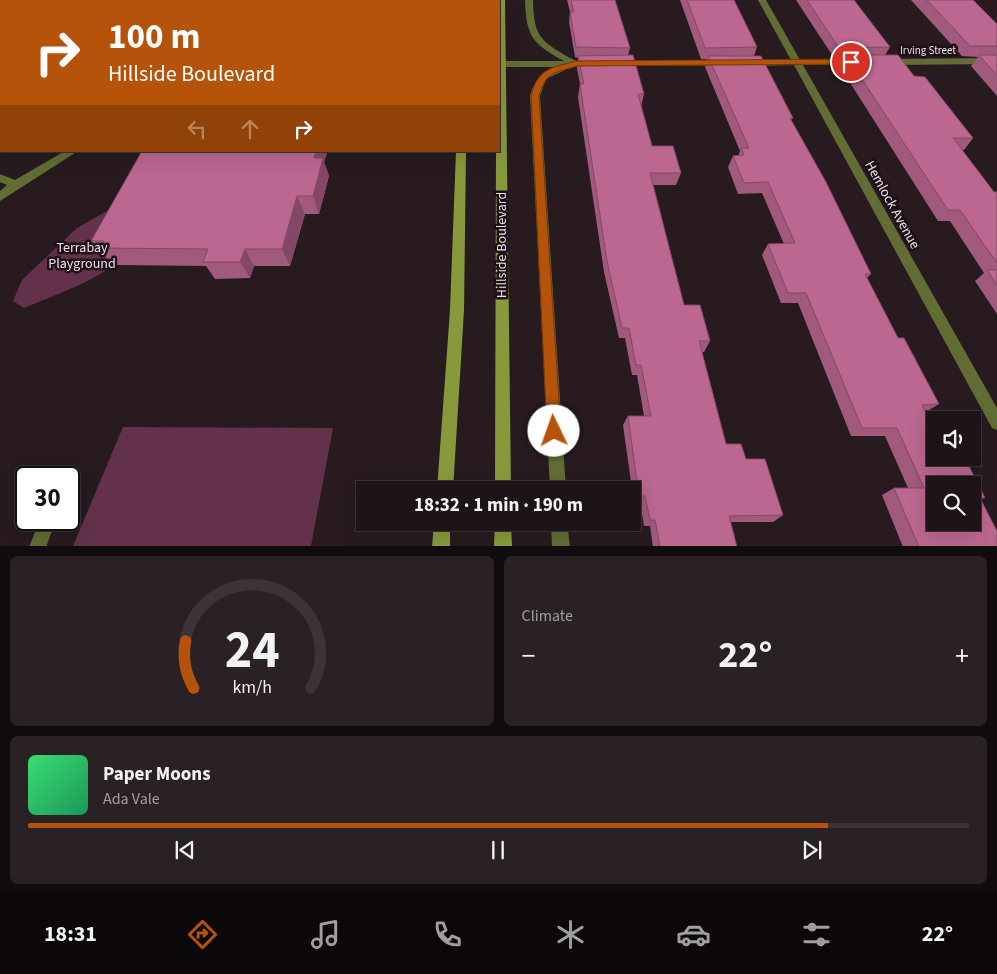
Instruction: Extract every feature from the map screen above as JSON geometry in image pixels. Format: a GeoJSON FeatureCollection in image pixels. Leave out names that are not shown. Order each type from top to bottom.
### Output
{"type":"FeatureCollection","features":[{"type":"Feature","properties":{"kind":"main road","name":"Hillside Boulevard"},"geometry":{"type":"LineString","coordinates":[[501,0],[503,481]]}},
{"type":"Feature","properties":{"kind":"main road"},"geometry":{"type":"LineString","coordinates":[[446,481],[456,310],[461,152]]}},
{"type":"Feature","properties":{"kind":"main road"},"geometry":{"type":"LineString","coordinates":[[441,546],[442,531]]}},
{"type":"Feature","properties":{"kind":"main road"},"geometry":{"type":"LineString","coordinates":[[503,531],[503,546]]}},
{"type":"Feature","properties":{"kind":"street"},"geometry":{"type":"LineString","coordinates":[[529,0],[529,24],[532,35],[540,45],[576,64]]}},
{"type":"Feature","properties":{"kind":"street","name":"Hemlock Avenue"},"geometry":{"type":"LineString","coordinates":[[762,0],[997,424]]}},
{"type":"Feature","properties":{"kind":"street","name":"Irving Street"},"geometry":{"type":"LineString","coordinates":[[500,64],[997,61]]}},
{"type":"Feature","properties":{"kind":"street"},"geometry":{"type":"LineString","coordinates":[[557,481],[535,96],[539,82],[546,73],[576,64]]}},
{"type":"Feature","properties":{"kind":"street"},"geometry":{"type":"LineString","coordinates":[[0,197],[16,184],[71,152]]}},
{"type":"Feature","properties":{"kind":"street"},"geometry":{"type":"LineString","coordinates":[[0,178],[16,184]]}},
{"type":"Feature","properties":{"kind":"street"},"geometry":{"type":"LineString","coordinates":[[37,546],[43,531]]}},
{"type":"Feature","properties":{"kind":"street"},"geometry":{"type":"LineString","coordinates":[[560,531],[561,546]]}},
{"type":"Feature","properties":{"kind":"green space","name":"Terrabay Playground"},"geometry":{"type":"Polygon","coordinates":[[[136,203],[107,258],[119,258],[113,265],[91,279],[24,308],[13,301],[22,280],[77,228],[107,211],[136,203]]]}},
{"type":"Feature","properties":{"kind":"green space"},"geometry":{"type":"Polygon","coordinates":[[[123,427],[333,428],[311,546],[73,546],[123,427]]]}},
{"type":"Feature","properties":{"kind":"building"},"geometry":{"type":"Polygon","coordinates":[[[571,0],[615,0],[630,48],[576,47],[570,12],[574,12],[571,0]]]}},
{"type":"Feature","properties":{"kind":"building"},"geometry":{"type":"Polygon","coordinates":[[[687,0],[734,0],[757,47],[705,48],[687,0]]]}},
{"type":"Feature","properties":{"kind":"building"},"geometry":{"type":"Polygon","coordinates":[[[807,0],[854,0],[890,47],[839,48],[807,0]]]}},
{"type":"Feature","properties":{"kind":"building"},"geometry":{"type":"Polygon","coordinates":[[[927,0],[973,0],[997,24],[997,46],[970,46],[927,0]]]}},
{"type":"Feature","properties":{"kind":"building"},"geometry":{"type":"Polygon","coordinates":[[[633,55],[644,94],[638,94],[652,146],[673,146],[681,173],[650,173],[684,305],[700,305],[710,341],[699,341],[726,444],[741,444],[746,459],[765,459],[783,515],[729,516],[737,546],[660,546],[655,520],[650,520],[645,496],[641,496],[641,481],[637,481],[628,416],[651,416],[641,365],[636,365],[629,328],[622,328],[607,261],[580,84],[584,84],[578,56],[633,55]]]}},
{"type":"Feature","properties":{"kind":"building"},"geometry":{"type":"Polygon","coordinates":[[[846,55],[898,55],[914,76],[925,77],[973,138],[953,138],[994,192],[997,192],[997,263],[960,210],[948,210],[846,55]]]}},
{"type":"Feature","properties":{"kind":"building"},"geometry":{"type":"Polygon","coordinates":[[[979,55],[997,55],[997,75],[979,55]]]}},
{"type":"Feature","properties":{"kind":"building"},"geometry":{"type":"Polygon","coordinates":[[[708,56],[761,56],[793,118],[790,118],[826,182],[871,274],[865,274],[898,338],[904,338],[939,404],[922,405],[926,413],[926,466],[969,466],[974,476],[926,476],[926,531],[981,531],[981,500],[997,531],[997,546],[919,546],[894,488],[924,488],[897,428],[862,428],[806,293],[788,293],[768,244],[795,243],[768,182],[744,183],[733,156],[744,155],[741,148],[749,148],[708,56]]]}},
{"type":"Feature","properties":{"kind":"building"},"geometry":{"type":"Polygon","coordinates":[[[141,152],[316,152],[314,158],[323,158],[313,196],[297,196],[282,249],[245,249],[240,262],[203,262],[208,249],[100,248],[104,241],[91,241],[141,152]]]}},
{"type":"Feature","properties":{"kind":"building"},"geometry":{"type":"Polygon","coordinates":[[[987,270],[997,270],[997,285],[987,270]]]}},
{"type":"Feature","properties":{"kind":"building"},"geometry":{"type":"Polygon","coordinates":[[[981,490],[985,498],[981,498],[981,490]]]}},
{"type":"Feature","properties":{"kind":"route"},"geometry":{"type":"LineString","coordinates":[[554,431],[535,96],[539,82],[546,73],[576,64],[851,62]]}}]}
